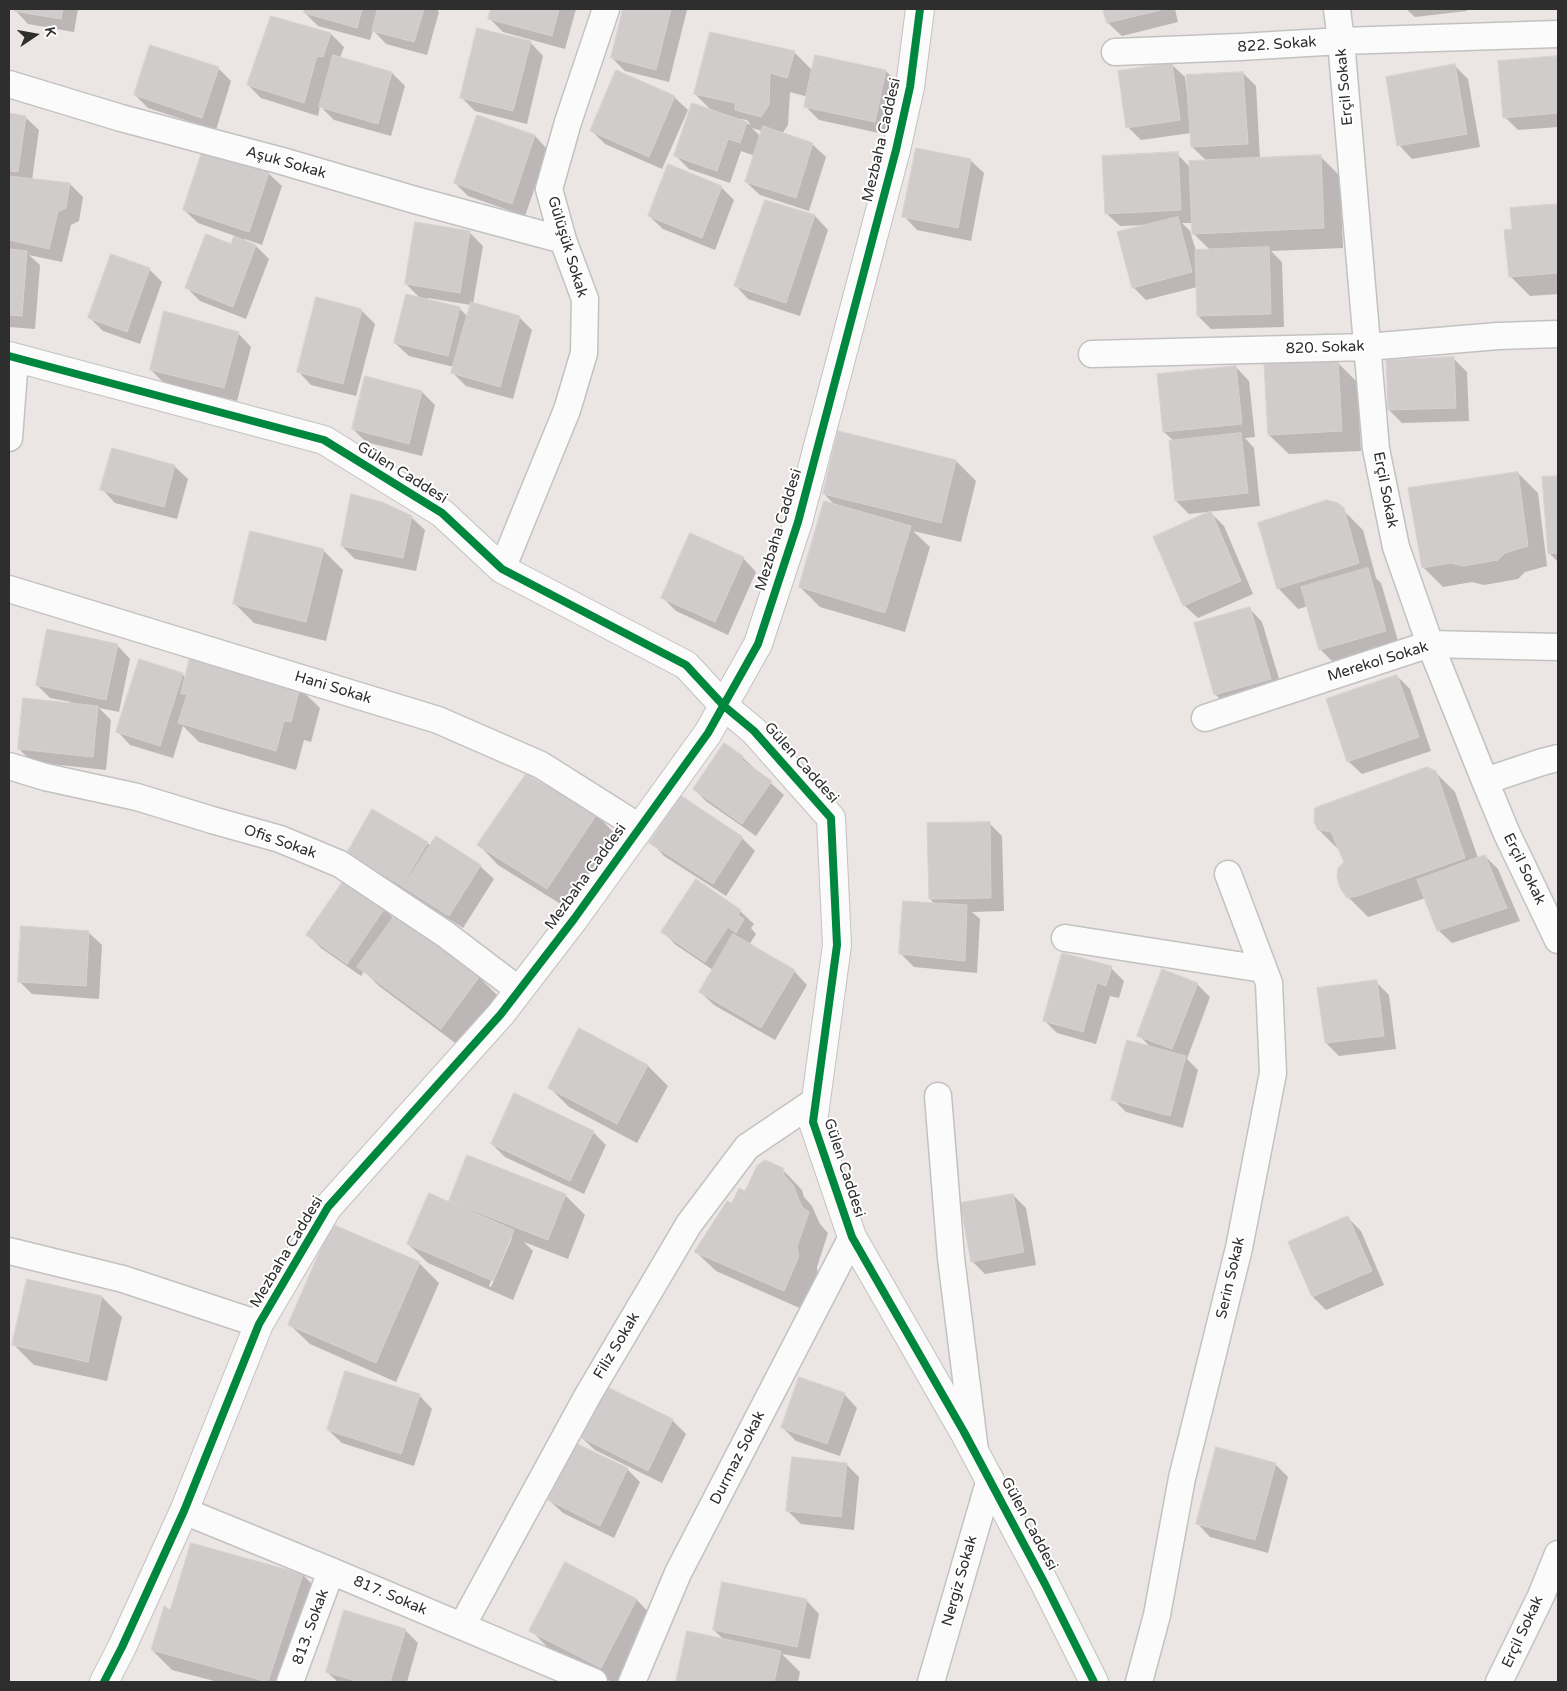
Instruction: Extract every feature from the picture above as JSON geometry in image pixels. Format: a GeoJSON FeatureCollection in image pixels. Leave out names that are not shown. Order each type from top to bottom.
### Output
{"type":"FeatureCollection","features":[{"type":"Feature","properties":{"kind":"street","name":"Gülüşük Sokak"},"geometry":{"type":"LineString","coordinates":[[502,569],[567,410],[584,353],[585,299],[563,240],[550,189],[568,122],[606,9]]}},
{"type":"Feature","properties":{"kind":"street","name":"Mezbaha Caddesi"},"geometry":{"type":"LineString","coordinates":[[104,1682],[184,1511],[259,1324],[328,1207],[501,1014],[574,919],[708,733],[758,644],[798,522],[896,150],[910,87],[920,9]]}},
{"type":"Feature","properties":{"kind":"street","name":"Erçil Sokak"},"geometry":{"type":"LineString","coordinates":[[1337,9],[1376,449],[1396,547],[1430,644],[1485,781],[1507,834],[1558,940]]}},
{"type":"Feature","properties":{"kind":"street","name":"822. Sokak"},"geometry":{"type":"LineString","coordinates":[[1115,52],[1341,41],[1558,34]]}},
{"type":"Feature","properties":{"kind":"street","name":"Aşuk Sokak"},"geometry":{"type":"LineString","coordinates":[[9,84],[121,118],[563,240]]}},
{"type":"Feature","properties":{"kind":"street","name":"820. Sokak"},"geometry":{"type":"LineString","coordinates":[[1092,354],[1367,347],[1498,336],[1558,334]]}},
{"type":"Feature","properties":{"kind":"street","name":"Gülen Caddesi"},"geometry":{"type":"LineString","coordinates":[[12,357],[324,440],[442,514],[502,569],[686,665],[724,706],[754,731],[831,818],[836,945],[813,1122],[852,1237],[975,1452],[1045,1584],[1094,1682]]}},
{"type":"Feature","properties":{"kind":"street"},"geometry":{"type":"LineString","coordinates":[[9,438],[12,357]]}},
{"type":"Feature","properties":{"kind":"street","name":"Hani Sokak"},"geometry":{"type":"LineString","coordinates":[[9,589],[438,720],[541,765],[639,827]]}},
{"type":"Feature","properties":{"kind":"street","name":"Merekol Sokak"},"geometry":{"type":"LineString","coordinates":[[1205,718],[1430,644],[1558,647]]}},
{"type":"Feature","properties":{"kind":"street"},"geometry":{"type":"LineString","coordinates":[[1485,781],[1558,758]]}},
{"type":"Feature","properties":{"kind":"street","name":"Ofis Sokak"},"geometry":{"type":"LineString","coordinates":[[9,766],[45,777],[137,797],[280,839],[340,864],[445,934],[519,990]]}},
{"type":"Feature","properties":{"kind":"street","name":"Serin Sokak"},"geometry":{"type":"LineString","coordinates":[[1139,1682],[1157,1615],[1182,1478],[1239,1248],[1273,1073],[1269,983],[1228,874]]}},
{"type":"Feature","properties":{"kind":"street"},"geometry":{"type":"LineString","coordinates":[[1065,938],[1263,969]]}},
{"type":"Feature","properties":{"kind":"street"},"geometry":{"type":"LineString","coordinates":[[938,1096],[951,1258],[975,1452]]}},
{"type":"Feature","properties":{"kind":"street","name":"Filiz Sokak"},"geometry":{"type":"LineString","coordinates":[[462,1626],[588,1395],[689,1224],[747,1147],[815,1102]]}},
{"type":"Feature","properties":{"kind":"street","name":"Durmaz Sokak"},"geometry":{"type":"LineString","coordinates":[[632,1682],[678,1573],[852,1237]]}},
{"type":"Feature","properties":{"kind":"street"},"geometry":{"type":"LineString","coordinates":[[9,1251],[123,1279],[259,1324]]}},
{"type":"Feature","properties":{"kind":"street","name":"Nergiz Sokak"},"geometry":{"type":"LineString","coordinates":[[931,1682],[990,1480]]}},
{"type":"Feature","properties":{"kind":"street","name":"817. Sokak"},"geometry":{"type":"LineString","coordinates":[[184,1511],[594,1682]]}},
{"type":"Feature","properties":{"kind":"street","name":"Erçil Sokak"},"geometry":{"type":"LineString","coordinates":[[1499,1682],[1541,1596],[1558,1554]]}},
{"type":"Feature","properties":{"kind":"street","name":"813. Sokak"},"geometry":{"type":"LineString","coordinates":[[290,1682],[331,1571]]}},
{"type":"Feature","properties":{"kind":"building"},"geometry":{"type":"Polygon","coordinates":[[[14,9],[63,9],[61,19],[14,11],[14,9]]]}},
{"type":"Feature","properties":{"kind":"building"},"geometry":{"type":"Polygon","coordinates":[[[305,9],[362,9],[357,28],[304,13],[305,9]]]}},
{"type":"Feature","properties":{"kind":"building"},"geometry":{"type":"Polygon","coordinates":[[[378,9],[424,9],[414,42],[372,31],[378,9]]]}},
{"type":"Feature","properties":{"kind":"building"},"geometry":{"type":"Polygon","coordinates":[[[491,9],[559,9],[552,36],[488,19],[491,9]]]}},
{"type":"Feature","properties":{"kind":"building"},"geometry":{"type":"Polygon","coordinates":[[[623,9],[671,9],[656,70],[611,58],[623,9]]]}},
{"type":"Feature","properties":{"kind":"building"},"geometry":{"type":"Polygon","coordinates":[[[1103,9],[1165,9],[1107,23],[1103,9]]]}},
{"type":"Feature","properties":{"kind":"building"},"geometry":{"type":"Polygon","coordinates":[[[271,16],[331,33],[323,57],[317,56],[304,103],[247,85],[271,16]]]}},
{"type":"Feature","properties":{"kind":"building"},"geometry":{"type":"Polygon","coordinates":[[[477,28],[531,41],[513,111],[460,98],[477,28]]]}},
{"type":"Feature","properties":{"kind":"building"},"geometry":{"type":"Polygon","coordinates":[[[710,32],[795,51],[787,78],[770,73],[769,105],[761,117],[735,110],[735,103],[694,94],[710,32]]]}},
{"type":"Feature","properties":{"kind":"building"},"geometry":{"type":"Polygon","coordinates":[[[150,45],[219,67],[202,118],[134,95],[150,45]]]}},
{"type":"Feature","properties":{"kind":"building"},"geometry":{"type":"Polygon","coordinates":[[[333,55],[392,72],[378,124],[319,107],[333,55]]]}},
{"type":"Feature","properties":{"kind":"building"},"geometry":{"type":"Polygon","coordinates":[[[815,55],[886,70],[875,122],[804,107],[815,55]]]}},
{"type":"Feature","properties":{"kind":"building"},"geometry":{"type":"Polygon","coordinates":[[[1558,56],[1558,113],[1503,118],[1498,61],[1558,56]]]}},
{"type":"Feature","properties":{"kind":"building"},"geometry":{"type":"Polygon","coordinates":[[[1172,63],[1180,120],[1126,128],[1118,71],[1172,63]]]}},
{"type":"Feature","properties":{"kind":"building"},"geometry":{"type":"Polygon","coordinates":[[[1455,64],[1467,134],[1397,146],[1386,77],[1455,64]]]}},
{"type":"Feature","properties":{"kind":"building"},"geometry":{"type":"Polygon","coordinates":[[[616,70],[675,96],[649,157],[590,131],[616,70]]]}},
{"type":"Feature","properties":{"kind":"building"},"geometry":{"type":"Polygon","coordinates":[[[1243,72],[1248,144],[1191,147],[1186,75],[1243,72]]]}},
{"type":"Feature","properties":{"kind":"building"},"geometry":{"type":"Polygon","coordinates":[[[692,103],[747,122],[740,143],[728,139],[717,171],[674,156],[692,103]]]}},
{"type":"Feature","properties":{"kind":"building"},"geometry":{"type":"Polygon","coordinates":[[[9,113],[26,116],[18,172],[9,171],[9,113]]]}},
{"type":"Feature","properties":{"kind":"building"},"geometry":{"type":"Polygon","coordinates":[[[477,115],[535,135],[512,204],[454,183],[477,115]]]}},
{"type":"Feature","properties":{"kind":"building"},"geometry":{"type":"Polygon","coordinates":[[[763,126],[813,143],[796,198],[745,182],[763,126]]]}},
{"type":"Feature","properties":{"kind":"building"},"geometry":{"type":"Polygon","coordinates":[[[916,148],[971,159],[958,228],[902,217],[916,148]]]}},
{"type":"Feature","properties":{"kind":"building"},"geometry":{"type":"Polygon","coordinates":[[[203,149],[269,172],[249,232],[183,210],[203,149]]]}},
{"type":"Feature","properties":{"kind":"building"},"geometry":{"type":"Polygon","coordinates":[[[1178,152],[1181,210],[1105,214],[1102,156],[1178,152]]]}},
{"type":"Feature","properties":{"kind":"building"},"geometry":{"type":"Polygon","coordinates":[[[1321,155],[1324,228],[1192,234],[1189,161],[1321,155]]]}},
{"type":"Feature","properties":{"kind":"building"},"geometry":{"type":"Polygon","coordinates":[[[668,164],[722,186],[702,238],[648,216],[668,164]]]}},
{"type":"Feature","properties":{"kind":"building"},"geometry":{"type":"Polygon","coordinates":[[[9,176],[70,183],[66,208],[58,212],[49,249],[9,240],[9,176]]]}},
{"type":"Feature","properties":{"kind":"building"},"geometry":{"type":"Polygon","coordinates":[[[765,200],[815,215],[786,303],[734,286],[765,200]]]}},
{"type":"Feature","properties":{"kind":"building"},"geometry":{"type":"Polygon","coordinates":[[[1558,204],[1558,273],[1509,277],[1504,230],[1512,229],[1510,208],[1558,204]]]}},
{"type":"Feature","properties":{"kind":"building"},"geometry":{"type":"Polygon","coordinates":[[[1178,217],[1192,272],[1132,288],[1117,232],[1178,217]]]}},
{"type":"Feature","properties":{"kind":"building"},"geometry":{"type":"Polygon","coordinates":[[[415,222],[470,231],[460,293],[405,284],[415,222]]]}},
{"type":"Feature","properties":{"kind":"building"},"geometry":{"type":"Polygon","coordinates":[[[206,234],[231,244],[234,236],[256,245],[233,307],[185,288],[206,234]]]}},
{"type":"Feature","properties":{"kind":"building"},"geometry":{"type":"Polygon","coordinates":[[[1269,247],[1271,314],[1197,316],[1195,250],[1269,247]]]}},
{"type":"Feature","properties":{"kind":"building"},"geometry":{"type":"Polygon","coordinates":[[[9,249],[27,251],[22,316],[9,315],[9,249]]]}},
{"type":"Feature","properties":{"kind":"building"},"geometry":{"type":"Polygon","coordinates":[[[111,254],[150,268],[127,332],[88,318],[111,254]]]}},
{"type":"Feature","properties":{"kind":"building"},"geometry":{"type":"Polygon","coordinates":[[[406,294],[460,307],[448,356],[394,343],[406,294]]]}},
{"type":"Feature","properties":{"kind":"building"},"geometry":{"type":"Polygon","coordinates":[[[316,297],[362,309],[343,384],[297,372],[316,297]]]}},
{"type":"Feature","properties":{"kind":"building"},"geometry":{"type":"Polygon","coordinates":[[[471,302],[520,316],[500,387],[451,373],[471,302]]]}},
{"type":"Feature","properties":{"kind":"building"},"geometry":{"type":"Polygon","coordinates":[[[164,311],[239,332],[224,388],[150,370],[164,311]]]}},
{"type":"Feature","properties":{"kind":"building"},"geometry":{"type":"Polygon","coordinates":[[[1454,357],[1456,408],[1388,410],[1386,360],[1454,357]]]}},
{"type":"Feature","properties":{"kind":"building"},"geometry":{"type":"Polygon","coordinates":[[[1338,361],[1342,431],[1268,435],[1264,364],[1338,361]]]}},
{"type":"Feature","properties":{"kind":"building"},"geometry":{"type":"Polygon","coordinates":[[[1236,366],[1242,424],[1163,432],[1157,374],[1236,366]]]}},
{"type":"Feature","properties":{"kind":"building"},"geometry":{"type":"Polygon","coordinates":[[[365,376],[422,391],[409,444],[352,429],[365,376]]]}},
{"type":"Feature","properties":{"kind":"building"},"geometry":{"type":"Polygon","coordinates":[[[838,431],[956,460],[941,523],[823,494],[838,431]]]}},
{"type":"Feature","properties":{"kind":"building"},"geometry":{"type":"Polygon","coordinates":[[[1241,433],[1248,493],[1175,501],[1169,441],[1241,433]]]}},
{"type":"Feature","properties":{"kind":"building"},"geometry":{"type":"Polygon","coordinates":[[[112,448],[175,465],[164,507],[100,490],[112,448]]]}},
{"type":"Feature","properties":{"kind":"building"},"geometry":{"type":"Polygon","coordinates":[[[1518,472],[1528,546],[1505,553],[1498,560],[1463,566],[1451,563],[1422,568],[1408,488],[1518,472]]]}},
{"type":"Feature","properties":{"kind":"building"},"geometry":{"type":"Polygon","coordinates":[[[1558,476],[1558,553],[1548,554],[1542,477],[1558,476]]]}},
{"type":"Feature","properties":{"kind":"building"},"geometry":{"type":"Polygon","coordinates":[[[351,494],[382,502],[412,516],[403,558],[341,546],[351,494]]]}},
{"type":"Feature","properties":{"kind":"building"},"geometry":{"type":"Polygon","coordinates":[[[1327,500],[1338,503],[1344,508],[1359,563],[1277,589],[1258,523],[1327,500]]]}},
{"type":"Feature","properties":{"kind":"building"},"geometry":{"type":"Polygon","coordinates":[[[824,501],[911,526],[885,613],[799,587],[824,501]]]}},
{"type":"Feature","properties":{"kind":"building"},"geometry":{"type":"Polygon","coordinates":[[[1211,511],[1241,581],[1183,606],[1153,537],[1211,511]]]}},
{"type":"Feature","properties":{"kind":"building"},"geometry":{"type":"Polygon","coordinates":[[[250,531],[324,549],[306,622],[233,604],[250,531]]]}},
{"type":"Feature","properties":{"kind":"building"},"geometry":{"type":"Polygon","coordinates":[[[690,533],[744,557],[715,622],[661,598],[690,533]]]}},
{"type":"Feature","properties":{"kind":"building"},"geometry":{"type":"Polygon","coordinates":[[[1368,568],[1386,631],[1319,650],[1301,587],[1368,568]]]}},
{"type":"Feature","properties":{"kind":"building"},"geometry":{"type":"Polygon","coordinates":[[[1250,607],[1271,679],[1214,695],[1194,623],[1250,607]]]}},
{"type":"Feature","properties":{"kind":"building"},"geometry":{"type":"Polygon","coordinates":[[[47,629],[118,644],[106,700],[36,685],[47,629]]]}},
{"type":"Feature","properties":{"kind":"building"},"geometry":{"type":"Polygon","coordinates":[[[190,657],[300,687],[291,722],[284,721],[276,751],[178,723],[187,694],[181,694],[190,657]]]}},
{"type":"Feature","properties":{"kind":"building"},"geometry":{"type":"Polygon","coordinates":[[[139,659],[183,673],[160,746],[116,732],[139,659]]]}},
{"type":"Feature","properties":{"kind":"building"},"geometry":{"type":"Polygon","coordinates":[[[1397,675],[1419,737],[1347,762],[1326,699],[1397,675]]]}},
{"type":"Feature","properties":{"kind":"building"},"geometry":{"type":"Polygon","coordinates":[[[23,698],[98,706],[93,757],[18,749],[23,698]]]}},
{"type":"Feature","properties":{"kind":"building"},"geometry":{"type":"Polygon","coordinates":[[[724,743],[743,756],[742,760],[772,781],[742,824],[693,789],[724,743]]]}},
{"type":"Feature","properties":{"kind":"building"},"geometry":{"type":"Polygon","coordinates":[[[1427,767],[1436,771],[1465,858],[1358,896],[1347,898],[1340,888],[1337,877],[1338,868],[1344,862],[1331,832],[1318,830],[1314,822],[1315,808],[1427,767]]]}},
{"type":"Feature","properties":{"kind":"building"},"geometry":{"type":"Polygon","coordinates":[[[526,774],[597,814],[547,889],[477,845],[526,774]]]}},
{"type":"Feature","properties":{"kind":"building"},"geometry":{"type":"Polygon","coordinates":[[[680,795],[743,837],[713,884],[649,843],[680,795]]]}},
{"type":"Feature","properties":{"kind":"building"},"geometry":{"type":"Polygon","coordinates":[[[372,809],[428,842],[402,886],[347,853],[372,809]]]}},
{"type":"Feature","properties":{"kind":"building"},"geometry":{"type":"Polygon","coordinates":[[[990,822],[991,898],[929,899],[927,823],[990,822]]]}},
{"type":"Feature","properties":{"kind":"building"},"geometry":{"type":"Polygon","coordinates":[[[436,836],[481,865],[449,916],[403,887],[436,836]]]}},
{"type":"Feature","properties":{"kind":"building"},"geometry":{"type":"Polygon","coordinates":[[[1485,855],[1507,908],[1437,931],[1417,880],[1485,855]]]}},
{"type":"Feature","properties":{"kind":"building"},"geometry":{"type":"Polygon","coordinates":[[[696,879],[741,910],[738,915],[744,919],[736,933],[728,927],[705,962],[661,932],[696,879]]]}},
{"type":"Feature","properties":{"kind":"building"},"geometry":{"type":"Polygon","coordinates":[[[344,880],[385,908],[347,964],[306,935],[344,880]]]}},
{"type":"Feature","properties":{"kind":"building"},"geometry":{"type":"Polygon","coordinates":[[[903,901],[967,905],[965,961],[899,954],[903,901]]]}},
{"type":"Feature","properties":{"kind":"building"},"geometry":{"type":"Polygon","coordinates":[[[396,914],[480,976],[441,1029],[357,967],[396,914]]]}},
{"type":"Feature","properties":{"kind":"building"},"geometry":{"type":"Polygon","coordinates":[[[21,926],[89,931],[86,986],[18,982],[21,926]]]}},
{"type":"Feature","properties":{"kind":"building"},"geometry":{"type":"Polygon","coordinates":[[[733,934],[795,970],[761,1028],[699,992],[733,934]]]}},
{"type":"Feature","properties":{"kind":"building"},"geometry":{"type":"Polygon","coordinates":[[[1062,953],[1112,966],[1106,986],[1097,983],[1083,1032],[1043,1021],[1062,953]]]}},
{"type":"Feature","properties":{"kind":"building"},"geometry":{"type":"Polygon","coordinates":[[[1162,969],[1198,983],[1172,1049],[1137,1036],[1162,969]]]}},
{"type":"Feature","properties":{"kind":"building"},"geometry":{"type":"Polygon","coordinates":[[[1377,980],[1384,1036],[1325,1043],[1317,988],[1377,980]]]}},
{"type":"Feature","properties":{"kind":"building"},"geometry":{"type":"Polygon","coordinates":[[[579,1028],[648,1065],[617,1124],[548,1088],[579,1028]]]}},
{"type":"Feature","properties":{"kind":"building"},"geometry":{"type":"Polygon","coordinates":[[[1127,1040],[1186,1056],[1170,1116],[1111,1100],[1127,1040]]]}},
{"type":"Feature","properties":{"kind":"building"},"geometry":{"type":"Polygon","coordinates":[[[514,1093],[594,1131],[570,1181],[491,1144],[514,1093]]]}},
{"type":"Feature","properties":{"kind":"building"},"geometry":{"type":"Polygon","coordinates":[[[467,1155],[566,1194],[548,1240],[449,1201],[467,1155]]]}},
{"type":"Feature","properties":{"kind":"building"},"geometry":{"type":"Polygon","coordinates":[[[765,1160],[783,1168],[784,1175],[793,1185],[802,1207],[809,1212],[797,1247],[799,1256],[784,1291],[694,1252],[727,1201],[732,1203],[739,1188],[745,1191],[757,1166],[765,1160]]]}},
{"type":"Feature","properties":{"kind":"building"},"geometry":{"type":"Polygon","coordinates":[[[429,1193],[514,1230],[493,1281],[407,1244],[429,1193]]]}},
{"type":"Feature","properties":{"kind":"building"},"geometry":{"type":"Polygon","coordinates":[[[1013,1194],[1024,1252],[971,1262],[960,1203],[1013,1194]]]}},
{"type":"Feature","properties":{"kind":"building"},"geometry":{"type":"Polygon","coordinates":[[[1348,1216],[1372,1271],[1312,1297],[1288,1242],[1348,1216]]]}},
{"type":"Feature","properties":{"kind":"building"},"geometry":{"type":"Polygon","coordinates":[[[332,1224],[420,1262],[376,1363],[288,1325],[332,1224]]]}},
{"type":"Feature","properties":{"kind":"building"},"geometry":{"type":"Polygon","coordinates":[[[27,1279],[102,1296],[88,1362],[12,1345],[27,1279]]]}},
{"type":"Feature","properties":{"kind":"building"},"geometry":{"type":"Polygon","coordinates":[[[345,1371],[420,1394],[401,1454],[327,1430],[345,1371]]]}},
{"type":"Feature","properties":{"kind":"building"},"geometry":{"type":"Polygon","coordinates":[[[799,1377],[845,1393],[827,1444],[781,1428],[799,1377]]]}},
{"type":"Feature","properties":{"kind":"building"},"geometry":{"type":"Polygon","coordinates":[[[605,1386],[673,1419],[648,1471],[580,1437],[605,1386]]]}},
{"type":"Feature","properties":{"kind":"building"},"geometry":{"type":"Polygon","coordinates":[[[575,1443],[628,1468],[600,1526],[548,1500],[575,1443]]]}},
{"type":"Feature","properties":{"kind":"building"},"geometry":{"type":"Polygon","coordinates":[[[1216,1447],[1276,1463],[1255,1540],[1196,1524],[1216,1447]]]}},
{"type":"Feature","properties":{"kind":"building"},"geometry":{"type":"Polygon","coordinates":[[[792,1457],[847,1463],[841,1517],[786,1511],[792,1457]]]}},
{"type":"Feature","properties":{"kind":"building"},"geometry":{"type":"Polygon","coordinates":[[[191,1543],[303,1574],[268,1682],[151,1650],[164,1606],[170,1610],[191,1543]]]}},
{"type":"Feature","properties":{"kind":"building"},"geometry":{"type":"Polygon","coordinates":[[[565,1562],[637,1599],[601,1668],[529,1631],[565,1562]]]}},
{"type":"Feature","properties":{"kind":"building"},"geometry":{"type":"Polygon","coordinates":[[[722,1582],[807,1599],[797,1647],[713,1630],[722,1582]]]}},
{"type":"Feature","properties":{"kind":"building"},"geometry":{"type":"Polygon","coordinates":[[[344,1610],[406,1629],[390,1682],[359,1682],[326,1672],[344,1610]]]}},
{"type":"Feature","properties":{"kind":"building"},"geometry":{"type":"Polygon","coordinates":[[[687,1631],[781,1651],[774,1682],[676,1682],[687,1631]]]}},
{"type":"Feature","properties":{"kind":"cycle path"},"geometry":{"type":"LineString","coordinates":[[104,1682],[184,1511],[259,1324],[328,1207],[501,1014],[574,919],[708,733],[758,644],[798,522],[896,150],[910,87],[920,9]]}},
{"type":"Feature","properties":{"kind":"cycle path"},"geometry":{"type":"LineString","coordinates":[[9,356],[324,440],[442,513],[502,569],[686,665],[724,706],[754,731],[831,818],[837,945],[813,1122],[852,1237],[964,1432],[1045,1584],[1094,1682]]}}]}
